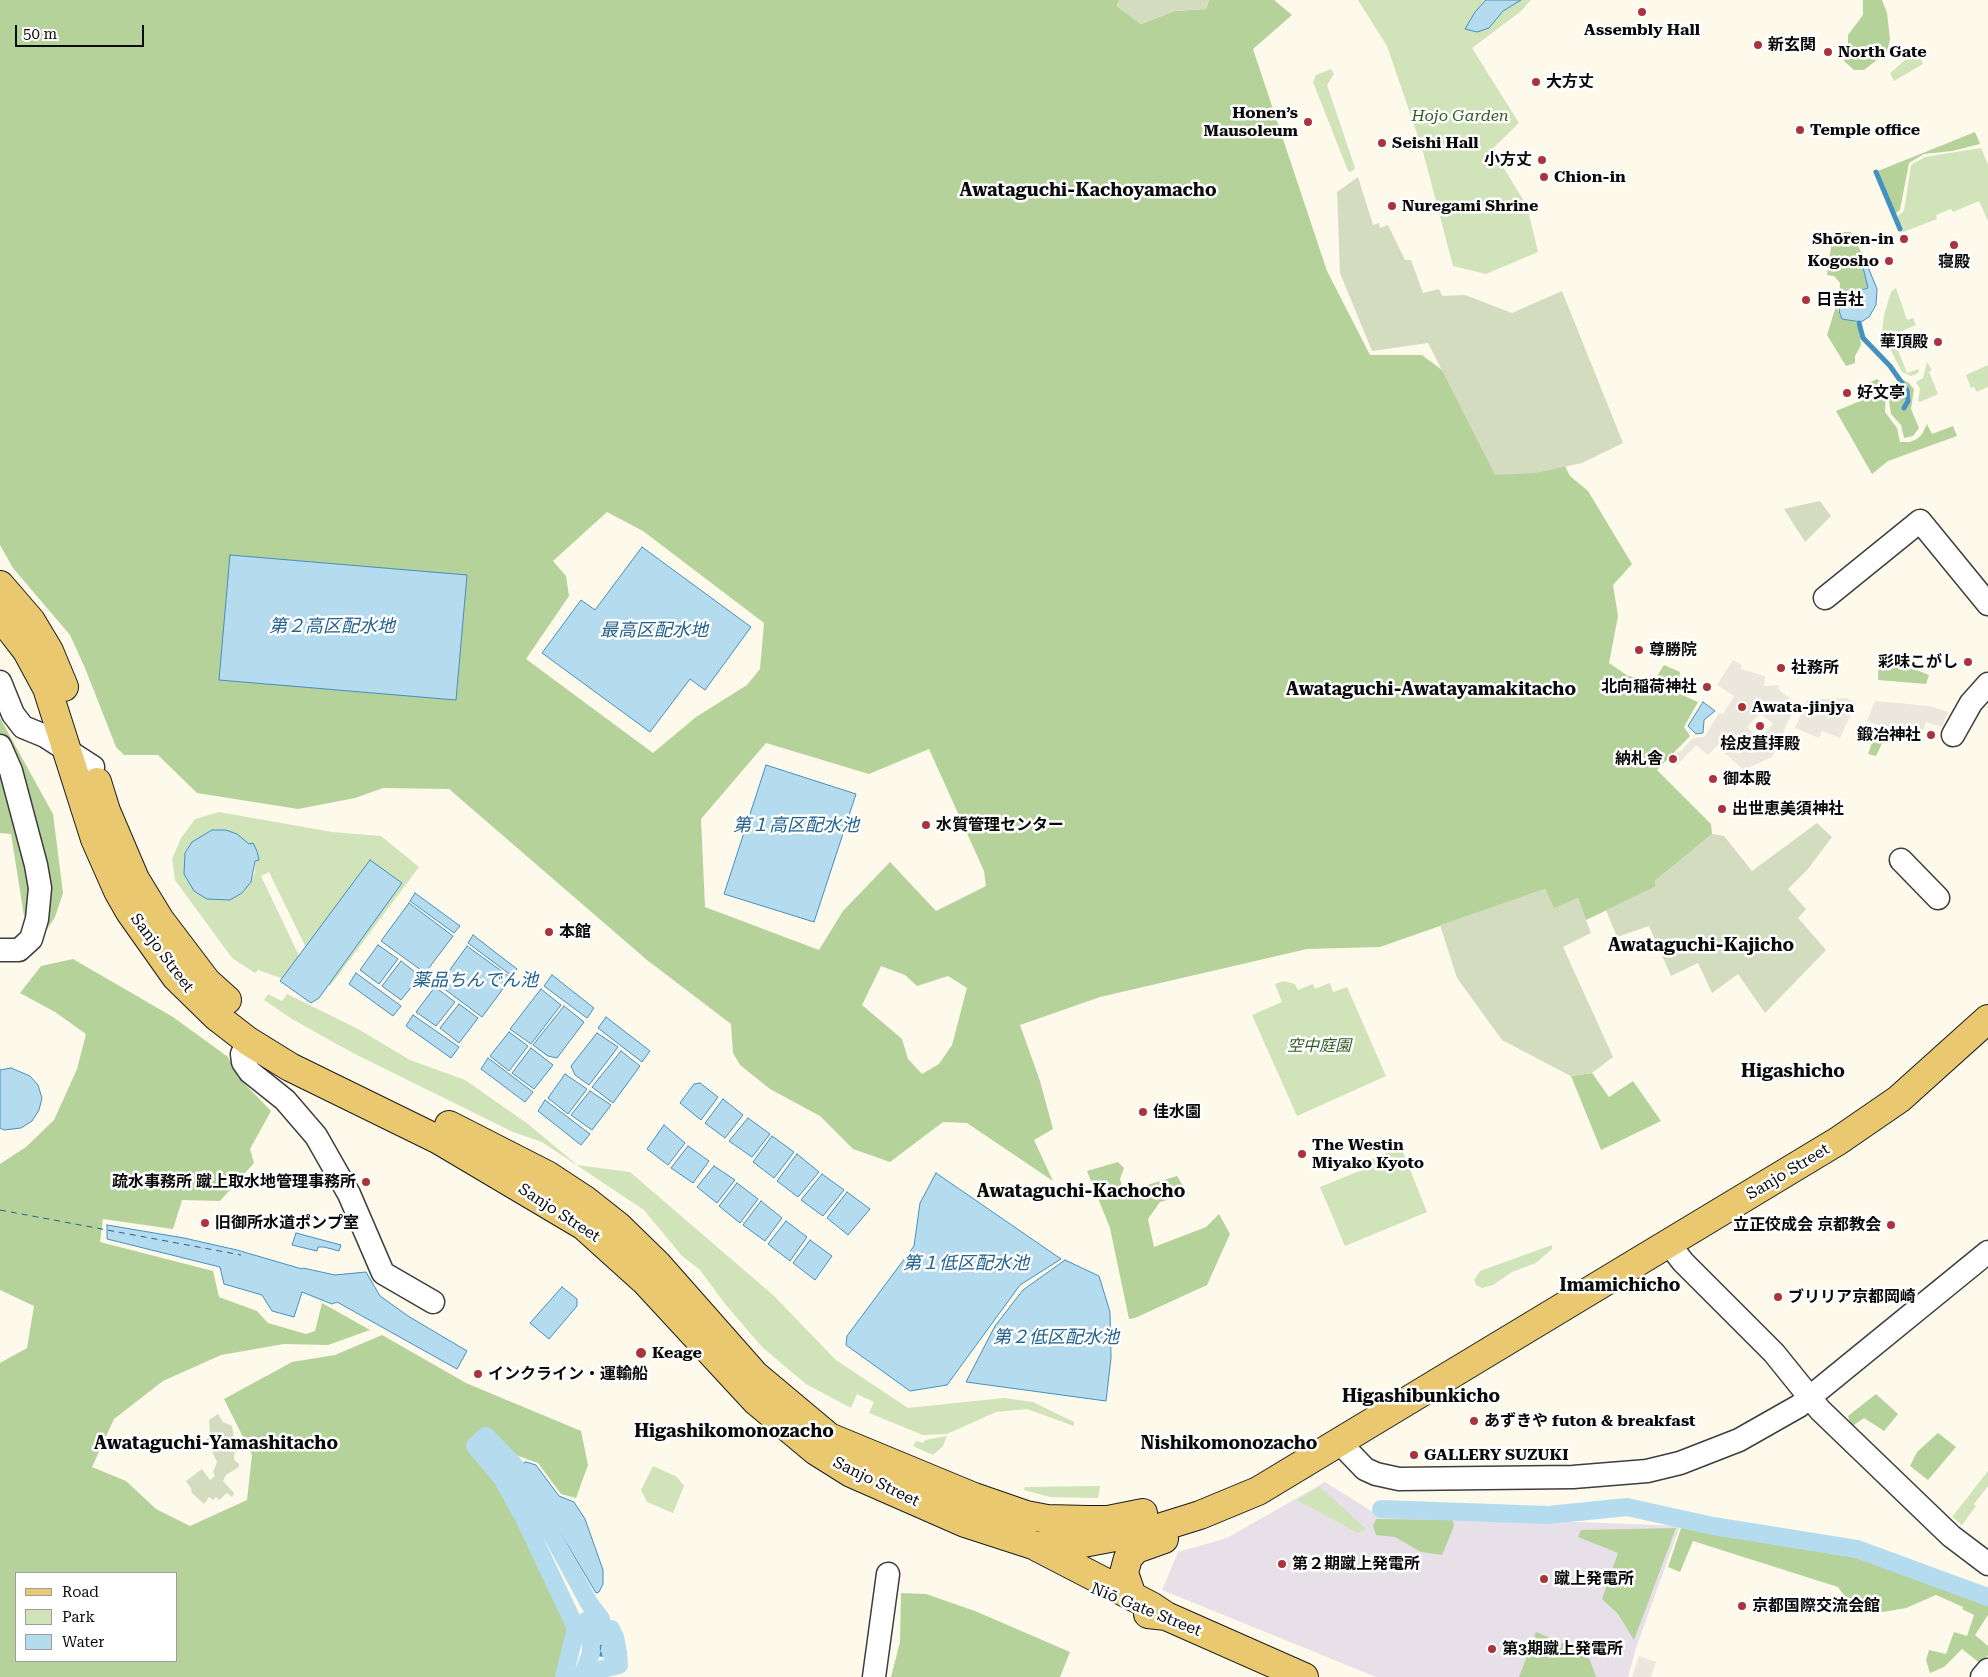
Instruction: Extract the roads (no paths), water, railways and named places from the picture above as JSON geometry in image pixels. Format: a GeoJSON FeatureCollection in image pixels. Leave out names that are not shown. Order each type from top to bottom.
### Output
{"type":"FeatureCollection","features":[{"type":"Feature","properties":{"kind":"main road","name":"Sanjo Street"},"geometry":{"type":"LineString","coordinates":[[0,584],[31,620],[49,651],[67,693],[106,811],[136,879],[160,920],[207,982],[238,1011],[296,1050],[548,1175],[585,1200],[618,1226],[657,1264],[755,1376],[829,1437],[1010,1510],[1047,1519],[1088,1520],[1129,1517],[1169,1506],[1339,1442]]}},
{"type":"Feature","properties":{"kind":"main road","name":"Sanjo Street"},"geometry":{"type":"LineString","coordinates":[[0,616],[27,651],[47,688],[105,865],[130,912],[176,977],[217,1017],[248,1042],[312,1079],[439,1140],[584,1226],[645,1281],[756,1402],[816,1452],[851,1473],[965,1523],[1036,1546],[1057,1546],[1109,1539],[1152,1530],[1200,1515],[1258,1491],[1669,1244],[1869,1121],[1931,1073],[1988,1019]]}},
{"type":"Feature","properties":{"kind":"main road"},"geometry":{"type":"LineString","coordinates":[[829,1437],[863,1464],[970,1509],[1166,1616]]}},
{"type":"Feature","properties":{"kind":"main road"},"geometry":{"type":"LineString","coordinates":[[1132,1596],[1124,1573],[1128,1558],[1136,1549],[1208,1524],[1246,1506],[1306,1469],[1339,1442]]}},
{"type":"Feature","properties":{"kind":"main road","name":"Niō Gate Street"},"geometry":{"type":"LineString","coordinates":[[965,1523],[1049,1568],[1147,1614],[1166,1616],[1304,1677]]}},
{"type":"Feature","properties":{"kind":"street"},"geometry":{"type":"LineString","coordinates":[[1825,598],[1920,521],[1988,604]]}},
{"type":"Feature","properties":{"kind":"street"},"geometry":{"type":"LineString","coordinates":[[0,682],[13,714],[23,727],[46,736],[93,767]]}},
{"type":"Feature","properties":{"kind":"street"},"geometry":{"type":"LineString","coordinates":[[1953,734],[1971,703],[1988,684]]}},
{"type":"Feature","properties":{"kind":"street"},"geometry":{"type":"LineString","coordinates":[[0,746],[10,771],[36,865],[40,888],[38,919],[31,939],[19,950],[0,950]]}},
{"type":"Feature","properties":{"kind":"street"},"geometry":{"type":"LineString","coordinates":[[1901,860],[1938,898]]}},
{"type":"Feature","properties":{"kind":"street"},"geometry":{"type":"LineString","coordinates":[[248,1042],[242,1054],[243,1062],[250,1072],[290,1105],[324,1149],[349,1194],[383,1273],[433,1302]]}},
{"type":"Feature","properties":{"kind":"street"},"geometry":{"type":"LineString","coordinates":[[1669,1244],[1683,1262],[1774,1353],[1810,1395],[1820,1410],[1944,1529],[1988,1564]]}},
{"type":"Feature","properties":{"kind":"street"},"geometry":{"type":"LineString","coordinates":[[1339,1442],[1365,1470],[1399,1479],[1607,1475],[1663,1468],[1708,1452],[1765,1427],[1799,1406],[1810,1395],[1988,1252]]}},
{"type":"Feature","properties":{"kind":"street"},"geometry":{"type":"LineString","coordinates":[[874,1677],[888,1574]]}},
{"type":"Feature","properties":{"kind":"street"},"geometry":{"type":"LineString","coordinates":[[1982,1677],[1988,1670]]}},
{"type":"Feature","properties":{"kind":"water"},"geometry":{"type":"Polygon","coordinates":[[[1486,0],[1521,0],[1503,11],[1489,28],[1477,32],[1465,29],[1475,12],[1486,0]]]}},
{"type":"Feature","properties":{"kind":"water"},"geometry":{"type":"Polygon","coordinates":[[[1864,257],[1877,289],[1876,305],[1869,317],[1861,322],[1842,319],[1839,311],[1843,299],[1848,294],[1868,288],[1861,259],[1864,257]]]}},
{"type":"Feature","properties":{"kind":"water","name":"最高区配水地"},"geometry":{"type":"Polygon","coordinates":[[[642,547],[751,627],[705,690],[690,679],[650,732],[542,653],[581,600],[595,610],[642,547]]]}},
{"type":"Feature","properties":{"kind":"water","name":"第２高区配水地"},"geometry":{"type":"Polygon","coordinates":[[[230,555],[467,575],[456,700],[219,680],[230,555]]]}},
{"type":"Feature","properties":{"kind":"water"},"geometry":{"type":"Polygon","coordinates":[[[1703,702],[1715,711],[1704,720],[1703,733],[1696,734],[1688,726],[1703,702]]]}},
{"type":"Feature","properties":{"kind":"water","name":"第１高区配水池"},"geometry":{"type":"Polygon","coordinates":[[[766,765],[856,794],[814,922],[724,894],[766,765]]]}},
{"type":"Feature","properties":{"kind":"water"},"geometry":{"type":"Polygon","coordinates":[[[212,830],[226,830],[237,834],[249,844],[253,843],[257,851],[259,860],[255,861],[251,882],[242,893],[230,900],[207,899],[194,891],[184,874],[185,853],[192,842],[212,830]]]}},
{"type":"Feature","properties":{"kind":"water"},"geometry":{"type":"Polygon","coordinates":[[[370,860],[402,883],[319,998],[311,1003],[280,981],[370,860]]]}},
{"type":"Feature","properties":{"kind":"water"},"geometry":{"type":"Polygon","coordinates":[[[415,893],[460,926],[454,933],[410,901],[415,893]]]}},
{"type":"Feature","properties":{"kind":"water","name":"薬品ちんでん池"},"geometry":{"type":"Polygon","coordinates":[[[409,903],[453,936],[425,973],[381,941],[409,903]]]}},
{"type":"Feature","properties":{"kind":"water"},"geometry":{"type":"Polygon","coordinates":[[[473,935],[517,969],[512,976],[468,943],[473,935]]]}},
{"type":"Feature","properties":{"kind":"water"},"geometry":{"type":"Polygon","coordinates":[[[378,945],[398,959],[379,984],[360,970],[378,945]]]}},
{"type":"Feature","properties":{"kind":"water","name":"薬品ちんでん池"},"geometry":{"type":"Polygon","coordinates":[[[467,946],[511,978],[482,1017],[439,985],[467,946]]]}},
{"type":"Feature","properties":{"kind":"water"},"geometry":{"type":"Polygon","coordinates":[[[401,961],[420,976],[401,1000],[382,986],[401,961]]]}},
{"type":"Feature","properties":{"kind":"water"},"geometry":{"type":"Polygon","coordinates":[[[356,973],[401,1006],[393,1016],[349,984],[356,973]]]}},
{"type":"Feature","properties":{"kind":"water"},"geometry":{"type":"Polygon","coordinates":[[[552,975],[594,1008],[587,1018],[544,986],[552,975]]]}},
{"type":"Feature","properties":{"kind":"water"},"geometry":{"type":"Polygon","coordinates":[[[435,987],[455,1002],[436,1026],[416,1012],[435,987]]]}},
{"type":"Feature","properties":{"kind":"water","name":"薬品ちんでん池"},"geometry":{"type":"Polygon","coordinates":[[[541,989],[561,1005],[531,1044],[510,1029],[541,989]]]}},
{"type":"Feature","properties":{"kind":"water"},"geometry":{"type":"Polygon","coordinates":[[[459,1004],[478,1018],[459,1043],[440,1028],[459,1004]]]}},
{"type":"Feature","properties":{"kind":"water","name":"薬品ちんでん池"},"geometry":{"type":"Polygon","coordinates":[[[564,1006],[584,1022],[557,1058],[548,1056],[533,1045],[564,1006]]]}},
{"type":"Feature","properties":{"kind":"water"},"geometry":{"type":"Polygon","coordinates":[[[413,1015],[459,1047],[451,1058],[406,1026],[413,1015]]]}},
{"type":"Feature","properties":{"kind":"water"},"geometry":{"type":"Polygon","coordinates":[[[606,1017],[650,1051],[642,1062],[598,1028],[606,1017]]]}},
{"type":"Feature","properties":{"kind":"water"},"geometry":{"type":"Polygon","coordinates":[[[509,1032],[528,1046],[509,1071],[490,1056],[509,1032]]]}},
{"type":"Feature","properties":{"kind":"water"},"geometry":{"type":"Polygon","coordinates":[[[597,1033],[618,1047],[589,1085],[575,1075],[571,1066],[597,1033]]]}},
{"type":"Feature","properties":{"kind":"water"},"geometry":{"type":"Polygon","coordinates":[[[531,1048],[553,1065],[534,1089],[512,1073],[531,1048]]]}},
{"type":"Feature","properties":{"kind":"water"},"geometry":{"type":"Polygon","coordinates":[[[621,1051],[640,1066],[613,1103],[592,1087],[621,1051]]]}},
{"type":"Feature","properties":{"kind":"water"},"geometry":{"type":"Polygon","coordinates":[[[488,1058],[533,1092],[525,1102],[481,1069],[488,1058]]]}},
{"type":"Feature","properties":{"kind":"water"},"geometry":{"type":"Polygon","coordinates":[[[11,1068],[30,1076],[38,1085],[42,1098],[39,1110],[32,1121],[21,1128],[4,1130],[0,1128],[0,1070],[11,1068]]]}},
{"type":"Feature","properties":{"kind":"water"},"geometry":{"type":"Polygon","coordinates":[[[565,1074],[587,1089],[568,1114],[548,1098],[565,1074]]]}},
{"type":"Feature","properties":{"kind":"water"},"geometry":{"type":"Polygon","coordinates":[[[700,1083],[718,1097],[701,1120],[680,1103],[694,1084],[700,1083]]]}},
{"type":"Feature","properties":{"kind":"water"},"geometry":{"type":"Polygon","coordinates":[[[590,1091],[611,1105],[592,1130],[571,1115],[590,1091]]]}},
{"type":"Feature","properties":{"kind":"water"},"geometry":{"type":"Polygon","coordinates":[[[723,1099],[743,1115],[725,1138],[705,1123],[723,1099]]]}},
{"type":"Feature","properties":{"kind":"water"},"geometry":{"type":"Polygon","coordinates":[[[545,1100],[590,1134],[581,1145],[538,1111],[545,1100]]]}},
{"type":"Feature","properties":{"kind":"water"},"geometry":{"type":"Polygon","coordinates":[[[748,1118],[770,1134],[752,1157],[729,1141],[748,1118]]]}},
{"type":"Feature","properties":{"kind":"water"},"geometry":{"type":"Polygon","coordinates":[[[664,1125],[685,1143],[668,1165],[647,1149],[664,1125]]]}},
{"type":"Feature","properties":{"kind":"water"},"geometry":{"type":"Polygon","coordinates":[[[772,1136],[794,1152],[774,1178],[753,1162],[772,1136]]]}},
{"type":"Feature","properties":{"kind":"water"},"geometry":{"type":"Polygon","coordinates":[[[688,1146],[709,1161],[693,1183],[671,1168],[688,1146]]]}},
{"type":"Feature","properties":{"kind":"water"},"geometry":{"type":"Polygon","coordinates":[[[797,1154],[819,1172],[798,1197],[777,1181],[797,1154]]]}},
{"type":"Feature","properties":{"kind":"water"},"geometry":{"type":"Polygon","coordinates":[[[714,1166],[735,1180],[717,1203],[697,1187],[714,1166]]]}},
{"type":"Feature","properties":{"kind":"water","name":"第１低区配水池"},"geometry":{"type":"Polygon","coordinates":[[[936,1173],[1061,1259],[1020,1285],[947,1385],[910,1391],[846,1345],[847,1336],[914,1246],[920,1203],[936,1173]]]}},
{"type":"Feature","properties":{"kind":"water"},"geometry":{"type":"Polygon","coordinates":[[[822,1174],[844,1190],[823,1216],[801,1200],[822,1174]]]}},
{"type":"Feature","properties":{"kind":"water"},"geometry":{"type":"Polygon","coordinates":[[[737,1183],[758,1199],[740,1223],[719,1206],[737,1183]]]}},
{"type":"Feature","properties":{"kind":"water"},"geometry":{"type":"Polygon","coordinates":[[[847,1192],[870,1209],[848,1235],[827,1218],[847,1192]]]}},
{"type":"Feature","properties":{"kind":"water"},"geometry":{"type":"Polygon","coordinates":[[[761,1201],[782,1218],[765,1241],[743,1225],[761,1201]]]}},
{"type":"Feature","properties":{"kind":"water"},"geometry":{"type":"Polygon","coordinates":[[[786,1221],[807,1237],[790,1261],[768,1244],[786,1221]]]}},
{"type":"Feature","properties":{"kind":"water"},"geometry":{"type":"Polygon","coordinates":[[[107,1225],[184,1238],[237,1250],[302,1269],[335,1275],[366,1272],[380,1296],[408,1316],[467,1351],[457,1369],[337,1302],[332,1304],[302,1292],[294,1317],[272,1311],[262,1295],[224,1284],[220,1267],[107,1239],[107,1225]]]}},
{"type":"Feature","properties":{"kind":"water"},"geometry":{"type":"Polygon","coordinates":[[[296,1233],[341,1245],[339,1251],[318,1247],[317,1251],[292,1245],[296,1233]]]}},
{"type":"Feature","properties":{"kind":"water"},"geometry":{"type":"Polygon","coordinates":[[[810,1240],[832,1256],[815,1280],[793,1263],[810,1240]]]}},
{"type":"Feature","properties":{"kind":"water","name":"第２低区配水池"},"geometry":{"type":"Polygon","coordinates":[[[1065,1260],[1099,1276],[1110,1312],[1111,1358],[1106,1401],[966,1382],[995,1326],[1023,1290],[1065,1260]]]}},
{"type":"Feature","properties":{"kind":"water"},"geometry":{"type":"Polygon","coordinates":[[[562,1287],[577,1299],[577,1306],[549,1339],[530,1323],[562,1287]]]}},
{"type":"Feature","properties":{"kind":"water"},"geometry":{"type":"Polygon","coordinates":[[[526,1462],[536,1465],[559,1496],[574,1502],[585,1519],[603,1570],[603,1584],[599,1592],[596,1593],[520,1465],[526,1462]]]}},
{"type":"Feature","properties":{"kind":"waterway"},"geometry":{"type":"LineString","coordinates":[[1876,172],[1900,229]]}},
{"type":"Feature","properties":{"kind":"waterway"},"geometry":{"type":"LineString","coordinates":[[1859,323],[1863,338],[1890,366],[1907,390],[1908,401],[1904,408]]}},
{"type":"Feature","properties":{"kind":"waterway"},"geometry":{"type":"LineString","coordinates":[[564,1677],[576,1628],[525,1520],[502,1478],[475,1446],[486,1436],[514,1465],[589,1603],[601,1619],[600,1634],[606,1637],[611,1629],[615,1637],[617,1647],[610,1649],[611,1653],[618,1652],[619,1665],[590,1672],[589,1677]]}},
{"type":"Feature","properties":{"kind":"waterway"},"geometry":{"type":"LineString","coordinates":[[1381,1509],[1548,1515],[1627,1507],[1713,1526],[1857,1549],[1988,1597]]}},
{"type":"Feature","properties":{"kind":"waterway"},"geometry":{"type":"LineString","coordinates":[[582,1677],[591,1653],[590,1623],[587,1620]]}},
{"type":"Feature","properties":{"kind":"waterway"},"geometry":{"type":"LineString","coordinates":[[591,1653],[609,1643],[616,1642]]}},
{"type":"Feature","properties":{"kind":"waterway"},"geometry":{"type":"LineString","coordinates":[[591,1653],[619,1656]]}},
{"type":"Feature","properties":{"kind":"place","name":"Assembly Hall"},"geometry":{"type":"Point","coordinates":[1642,12]}},
{"type":"Feature","properties":{"kind":"place","name":"新玄関"},"geometry":{"type":"Point","coordinates":[1758,45]}},
{"type":"Feature","properties":{"kind":"place","name":"North Gate"},"geometry":{"type":"Point","coordinates":[1828,52]}},
{"type":"Feature","properties":{"kind":"place","name":"大方丈"},"geometry":{"type":"Point","coordinates":[1536,82]}},
{"type":"Feature","properties":{"kind":"place","name":"Honen’s Mausoleum"},"geometry":{"type":"Point","coordinates":[1308,122]}},
{"type":"Feature","properties":{"kind":"place","name":"Temple office"},"geometry":{"type":"Point","coordinates":[1800,130]}},
{"type":"Feature","properties":{"kind":"place","name":"Seishi Hall"},"geometry":{"type":"Point","coordinates":[1382,143]}},
{"type":"Feature","properties":{"kind":"place","name":"小方丈"},"geometry":{"type":"Point","coordinates":[1542,160]}},
{"type":"Feature","properties":{"kind":"place","name":"Chion-in"},"geometry":{"type":"Point","coordinates":[1544,177]}},
{"type":"Feature","properties":{"kind":"place","name":"Nuregami Shrine"},"geometry":{"type":"Point","coordinates":[1392,206]}},
{"type":"Feature","properties":{"kind":"place","name":"Shōren-in"},"geometry":{"type":"Point","coordinates":[1904,239]}},
{"type":"Feature","properties":{"kind":"place","name":"寝殿"},"geometry":{"type":"Point","coordinates":[1954,245]}},
{"type":"Feature","properties":{"kind":"place","name":"Kogosho"},"geometry":{"type":"Point","coordinates":[1889,261]}},
{"type":"Feature","properties":{"kind":"place","name":"日吉社"},"geometry":{"type":"Point","coordinates":[1806,300]}},
{"type":"Feature","properties":{"kind":"place","name":"華頂殿"},"geometry":{"type":"Point","coordinates":[1938,342]}},
{"type":"Feature","properties":{"kind":"place","name":"好文亭"},"geometry":{"type":"Point","coordinates":[1847,393]}},
{"type":"Feature","properties":{"kind":"place","name":"尊勝院"},"geometry":{"type":"Point","coordinates":[1639,650]}},
{"type":"Feature","properties":{"kind":"place","name":"彩味こがし"},"geometry":{"type":"Point","coordinates":[1968,662]}},
{"type":"Feature","properties":{"kind":"place","name":"社務所"},"geometry":{"type":"Point","coordinates":[1781,668]}},
{"type":"Feature","properties":{"kind":"place","name":"北向稲荷神社"},"geometry":{"type":"Point","coordinates":[1707,687]}},
{"type":"Feature","properties":{"kind":"place","name":"Awata-jinjya"},"geometry":{"type":"Point","coordinates":[1742,707]}},
{"type":"Feature","properties":{"kind":"place","name":"桧皮葺拝殿"},"geometry":{"type":"Point","coordinates":[1760,726]}},
{"type":"Feature","properties":{"kind":"place","name":"鍛冶神社"},"geometry":{"type":"Point","coordinates":[1931,735]}},
{"type":"Feature","properties":{"kind":"place","name":"納札舎"},"geometry":{"type":"Point","coordinates":[1673,759]}},
{"type":"Feature","properties":{"kind":"place","name":"御本殿"},"geometry":{"type":"Point","coordinates":[1713,779]}},
{"type":"Feature","properties":{"kind":"place","name":"出世恵美須神社"},"geometry":{"type":"Point","coordinates":[1722,809]}},
{"type":"Feature","properties":{"kind":"place","name":"水質管理センター"},"geometry":{"type":"Point","coordinates":[926,825]}},
{"type":"Feature","properties":{"kind":"place","name":"本館"},"geometry":{"type":"Point","coordinates":[549,932]}},
{"type":"Feature","properties":{"kind":"place","name":"佳水園"},"geometry":{"type":"Point","coordinates":[1143,1112]}},
{"type":"Feature","properties":{"kind":"place","name":"The Westin Miyako Kyoto"},"geometry":{"type":"Point","coordinates":[1302,1154]}},
{"type":"Feature","properties":{"kind":"place","name":"疏水事務所 蹴上取水地管理事務所"},"geometry":{"type":"Point","coordinates":[366,1182]}},
{"type":"Feature","properties":{"kind":"place","name":"旧御所水道ポンプ室"},"geometry":{"type":"Point","coordinates":[205,1223]}},
{"type":"Feature","properties":{"kind":"place","name":"立正佼成会 京都教会"},"geometry":{"type":"Point","coordinates":[1891,1225]}},
{"type":"Feature","properties":{"kind":"place","name":"ブリリア京都岡崎"},"geometry":{"type":"Point","coordinates":[1778,1297]}},
{"type":"Feature","properties":{"kind":"place","name":"Keage"},"geometry":{"type":"Point","coordinates":[641,1353]}},
{"type":"Feature","properties":{"kind":"place","name":"インクライン・運輸船"},"geometry":{"type":"Point","coordinates":[478,1374]}},
{"type":"Feature","properties":{"kind":"place","name":"あずきや futon & breakfast"},"geometry":{"type":"Point","coordinates":[1474,1421]}},
{"type":"Feature","properties":{"kind":"place","name":"GALLERY SUZUKI"},"geometry":{"type":"Point","coordinates":[1414,1455]}},
{"type":"Feature","properties":{"kind":"place","name":"第２期蹴上発電所"},"geometry":{"type":"Point","coordinates":[1282,1564]}},
{"type":"Feature","properties":{"kind":"place","name":"蹴上発電所"},"geometry":{"type":"Point","coordinates":[1544,1579]}},
{"type":"Feature","properties":{"kind":"place","name":"京都国際交流会館"},"geometry":{"type":"Point","coordinates":[1742,1606]}},
{"type":"Feature","properties":{"kind":"place","name":"第3期蹴上発電所"},"geometry":{"type":"Point","coordinates":[1492,1649]}},
{"type":"Feature","properties":{"kind":"district","name":"Awataguchi-Kachoyamacho"},"geometry":{"type":"Point","coordinates":[1088,191]}},
{"type":"Feature","properties":{"kind":"district","name":"Awataguchi-Awatayamakitacho"},"geometry":{"type":"Point","coordinates":[1431,690]}},
{"type":"Feature","properties":{"kind":"district","name":"Awataguchi-Kajicho"},"geometry":{"type":"Point","coordinates":[1701,946]}},
{"type":"Feature","properties":{"kind":"district","name":"Higashicho"},"geometry":{"type":"Point","coordinates":[1793,1072]}},
{"type":"Feature","properties":{"kind":"district","name":"Awataguchi-Kachocho"},"geometry":{"type":"Point","coordinates":[1081,1192]}},
{"type":"Feature","properties":{"kind":"district","name":"Imamichicho"},"geometry":{"type":"Point","coordinates":[1620,1286]}},
{"type":"Feature","properties":{"kind":"district","name":"Higashibunkicho"},"geometry":{"type":"Point","coordinates":[1421,1397]}},
{"type":"Feature","properties":{"kind":"district","name":"Higashikomonozacho"},"geometry":{"type":"Point","coordinates":[734,1432]}},
{"type":"Feature","properties":{"kind":"district","name":"Awataguchi-Yamashitacho"},"geometry":{"type":"Point","coordinates":[216,1444]}},
{"type":"Feature","properties":{"kind":"district","name":"Nishikomonozacho"},"geometry":{"type":"Point","coordinates":[1229,1444]}},
{"type":"Feature","properties":{"kind":"park label","name":"Hojo Garden"},"geometry":{"type":"Point","coordinates":[1460,116]}},
{"type":"Feature","properties":{"kind":"park label","name":"空中庭園"},"geometry":{"type":"Point","coordinates":[1319,1046]}}]}
